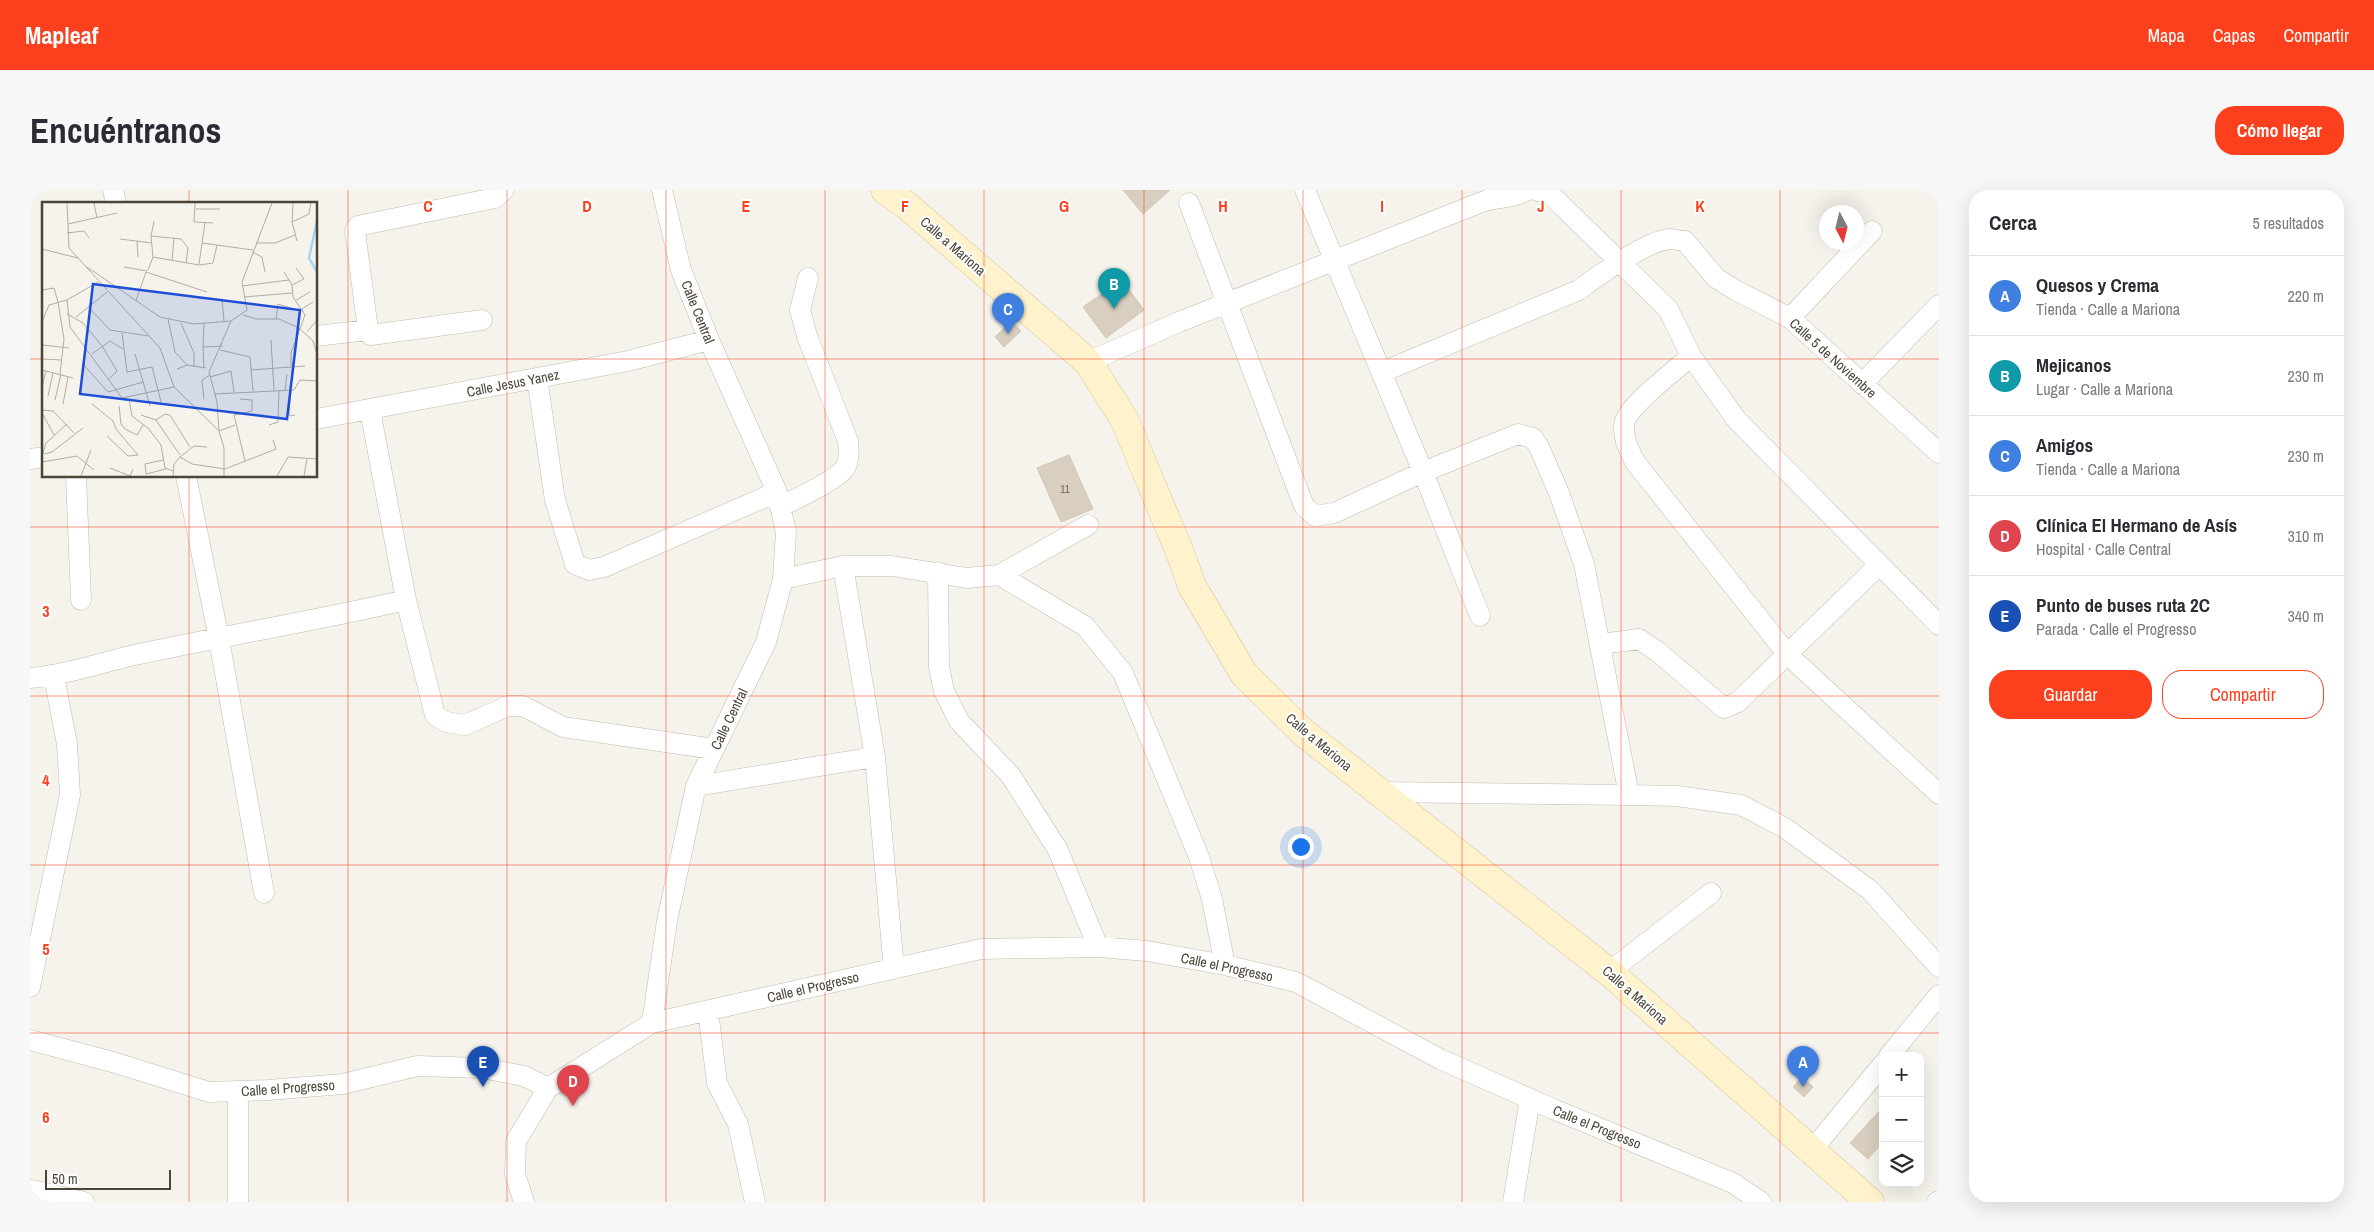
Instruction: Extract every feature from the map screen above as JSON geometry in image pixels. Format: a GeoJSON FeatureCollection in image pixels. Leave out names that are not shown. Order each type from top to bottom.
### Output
{"type":"FeatureCollection","features":[{"type":"Feature","properties":{"kind":"main road","name":"Calle a Mariona"},"geometry":{"type":"LineString","coordinates":[[885,190],[906,205],[1088,362],[1124,419],[1179,550],[1192,586],[1244,674],[1304,733],[1609,972],[1870,1202]]}},
{"type":"Feature","properties":{"kind":"street"},"geometry":{"type":"LineString","coordinates":[[482,320],[372,335],[368,330],[355,232],[358,226],[495,198],[504,190]]}},
{"type":"Feature","properties":{"kind":"street","name":"Calle Central"},"geometry":{"type":"LineString","coordinates":[[652,1023],[667,921],[696,786],[766,642],[783,579],[786,532],[779,500],[680,270],[662,190]]}},
{"type":"Feature","properties":{"kind":"street"},"geometry":{"type":"LineString","coordinates":[[1306,190],[1423,472],[1480,616]]}},
{"type":"Feature","properties":{"kind":"street"},"geometry":{"type":"LineString","coordinates":[[1088,362],[1488,195],[1513,196],[1529,190]]}},
{"type":"Feature","properties":{"kind":"street"},"geometry":{"type":"LineString","coordinates":[[1536,190],[1551,196],[1668,309],[1691,356],[1736,419],[1878,566],[1939,625]]}},
{"type":"Feature","properties":{"kind":"street"},"geometry":{"type":"LineString","coordinates":[[1189,204],[1304,506],[1315,516],[1334,513],[1423,472],[1518,434],[1532,438],[1539,447],[1559,493],[1584,564],[1629,794]]}},
{"type":"Feature","properties":{"kind":"street"},"geometry":{"type":"LineString","coordinates":[[1790,318],[1872,231]]}},
{"type":"Feature","properties":{"kind":"street","name":"Calle 5 de Noviembre"},"geometry":{"type":"LineString","coordinates":[[1382,372],[1579,290],[1599,274],[1650,246],[1668,239],[1685,242],[1716,278],[1737,292],[1790,318],[1938,450]]}},
{"type":"Feature","properties":{"kind":"street"},"geometry":{"type":"LineString","coordinates":[[537,378],[555,500],[576,564],[589,570],[604,567],[820,486],[845,468],[849,453],[848,440],[807,336],[800,310],[808,278]]}},
{"type":"Feature","properties":{"kind":"street"},"geometry":{"type":"LineString","coordinates":[[1862,384],[1939,305]]}},
{"type":"Feature","properties":{"kind":"street"},"geometry":{"type":"LineString","coordinates":[[318,336],[368,330]]}},
{"type":"Feature","properties":{"kind":"street","name":"Calle Jesus Yanez"},"geometry":{"type":"LineString","coordinates":[[318,419],[628,361],[709,340]]}},
{"type":"Feature","properties":{"kind":"street"},"geometry":{"type":"LineString","coordinates":[[1691,356],[1632,408],[1625,422],[1626,443],[1635,462],[1788,655],[1939,794]]}},
{"type":"Feature","properties":{"kind":"street"},"geometry":{"type":"LineString","coordinates":[[370,410],[406,600],[435,715],[446,722],[466,725],[508,706],[524,706],[563,727],[714,749]]}},
{"type":"Feature","properties":{"kind":"street"},"geometry":{"type":"LineString","coordinates":[[76,478],[81,600]]}},
{"type":"Feature","properties":{"kind":"street"},"geometry":{"type":"LineString","coordinates":[[186,478],[219,639],[264,893]]}},
{"type":"Feature","properties":{"kind":"street"},"geometry":{"type":"LineString","coordinates":[[783,579],[843,566],[892,566],[967,578],[999,575],[1088,525]]}},
{"type":"Feature","properties":{"kind":"street"},"geometry":{"type":"LineString","coordinates":[[843,566],[875,757],[894,969]]}},
{"type":"Feature","properties":{"kind":"street"},"geometry":{"type":"LineString","coordinates":[[1601,644],[1639,639],[1658,652],[1724,708],[1738,702],[1878,566]]}},
{"type":"Feature","properties":{"kind":"street"},"geometry":{"type":"LineString","coordinates":[[938,572],[939,667],[944,691],[959,721],[1011,776],[1058,850],[1098,947]]}},
{"type":"Feature","properties":{"kind":"street"},"geometry":{"type":"LineString","coordinates":[[999,575],[1085,626],[1124,673],[1199,857],[1212,899],[1225,965]]}},
{"type":"Feature","properties":{"kind":"street"},"geometry":{"type":"LineString","coordinates":[[30,678],[54,676],[130,656],[406,600]]}},
{"type":"Feature","properties":{"kind":"street"},"geometry":{"type":"LineString","coordinates":[[30,987],[70,795],[67,744],[54,676]]}},
{"type":"Feature","properties":{"kind":"street"},"geometry":{"type":"LineString","coordinates":[[696,786],[875,757]]}},
{"type":"Feature","properties":{"kind":"street"},"geometry":{"type":"LineString","coordinates":[[1380,792],[1629,794],[1677,796],[1741,805],[1785,828],[1870,890],[1939,967]]}},
{"type":"Feature","properties":{"kind":"street"},"geometry":{"type":"LineString","coordinates":[[1609,972],[1711,893]]}},
{"type":"Feature","properties":{"kind":"street","name":"Calle el Progresso"},"geometry":{"type":"LineString","coordinates":[[652,1023],[981,949],[1098,947],[1147,951],[1225,965],[1296,982],[1440,1059],[1530,1099],[1734,1183],[1761,1202]]}},
{"type":"Feature","properties":{"kind":"street"},"geometry":{"type":"LineString","coordinates":[[1892,1052],[1939,995]]}},
{"type":"Feature","properties":{"kind":"street"},"geometry":{"type":"LineString","coordinates":[[708,1011],[717,1083],[738,1124],[755,1202]]}},
{"type":"Feature","properties":{"kind":"street"},"geometry":{"type":"LineString","coordinates":[[524,1202],[515,1174],[516,1141],[548,1088],[652,1023]]}},
{"type":"Feature","properties":{"kind":"street","name":"Calle el Progresso"},"geometry":{"type":"LineString","coordinates":[[30,1040],[116,1063],[209,1092],[343,1084],[417,1066],[482,1068],[524,1076],[548,1088]]}},
{"type":"Feature","properties":{"kind":"street"},"geometry":{"type":"LineString","coordinates":[[1812,1150],[1879,1069]]}},
{"type":"Feature","properties":{"kind":"street"},"geometry":{"type":"LineString","coordinates":[[238,1091],[238,1202]]}},
{"type":"Feature","properties":{"kind":"street"},"geometry":{"type":"LineString","coordinates":[[1513,1202],[1530,1099]]}},
{"type":"Feature","properties":{"kind":"street"},"geometry":{"type":"LineString","coordinates":[[34,1194],[84,1202]]}},
{"type":"Feature","properties":{"kind":"building"},"geometry":{"type":"Polygon","coordinates":[[[1123,190],[1170,190],[1143,214],[1123,190]]]}},
{"type":"Feature","properties":{"kind":"building"},"geometry":{"type":"Polygon","coordinates":[[[1122,280],[1144,310],[1106,338],[1083,307],[1122,280]]]}},
{"type":"Feature","properties":{"kind":"building"},"geometry":{"type":"Polygon","coordinates":[[[1012,321],[1021,331],[1004,347],[995,337],[1012,321]]]}},
{"type":"Feature","properties":{"kind":"building"},"geometry":{"type":"Polygon","coordinates":[[[1069,455],[1093,509],[1061,522],[1037,468],[1069,455]]]}},
{"type":"Feature","properties":{"kind":"building"},"geometry":{"type":"Polygon","coordinates":[[[1802,1077],[1813,1087],[1804,1097],[1793,1087],[1802,1077]]]}},
{"type":"Feature","properties":{"kind":"building"},"geometry":{"type":"Polygon","coordinates":[[[1879,1111],[1879,1147],[1868,1159],[1850,1143],[1879,1111]]]}},
{"type":"Feature","properties":{"kind":"place","name":"Mejicanos"},"geometry":{"type":"Point","coordinates":[1114,309]}},
{"type":"Feature","properties":{"kind":"place","name":"Amigos"},"geometry":{"type":"Point","coordinates":[1008,334]}},
{"type":"Feature","properties":{"kind":"place","name":"Punto de buses ruta 2C"},"geometry":{"type":"Point","coordinates":[483,1087]}},
{"type":"Feature","properties":{"kind":"place","name":"Quesos y Crema"},"geometry":{"type":"Point","coordinates":[1803,1087]}},
{"type":"Feature","properties":{"kind":"place","name":"Clínica El Hermano de Asís"},"geometry":{"type":"Point","coordinates":[573,1106]}}]}
